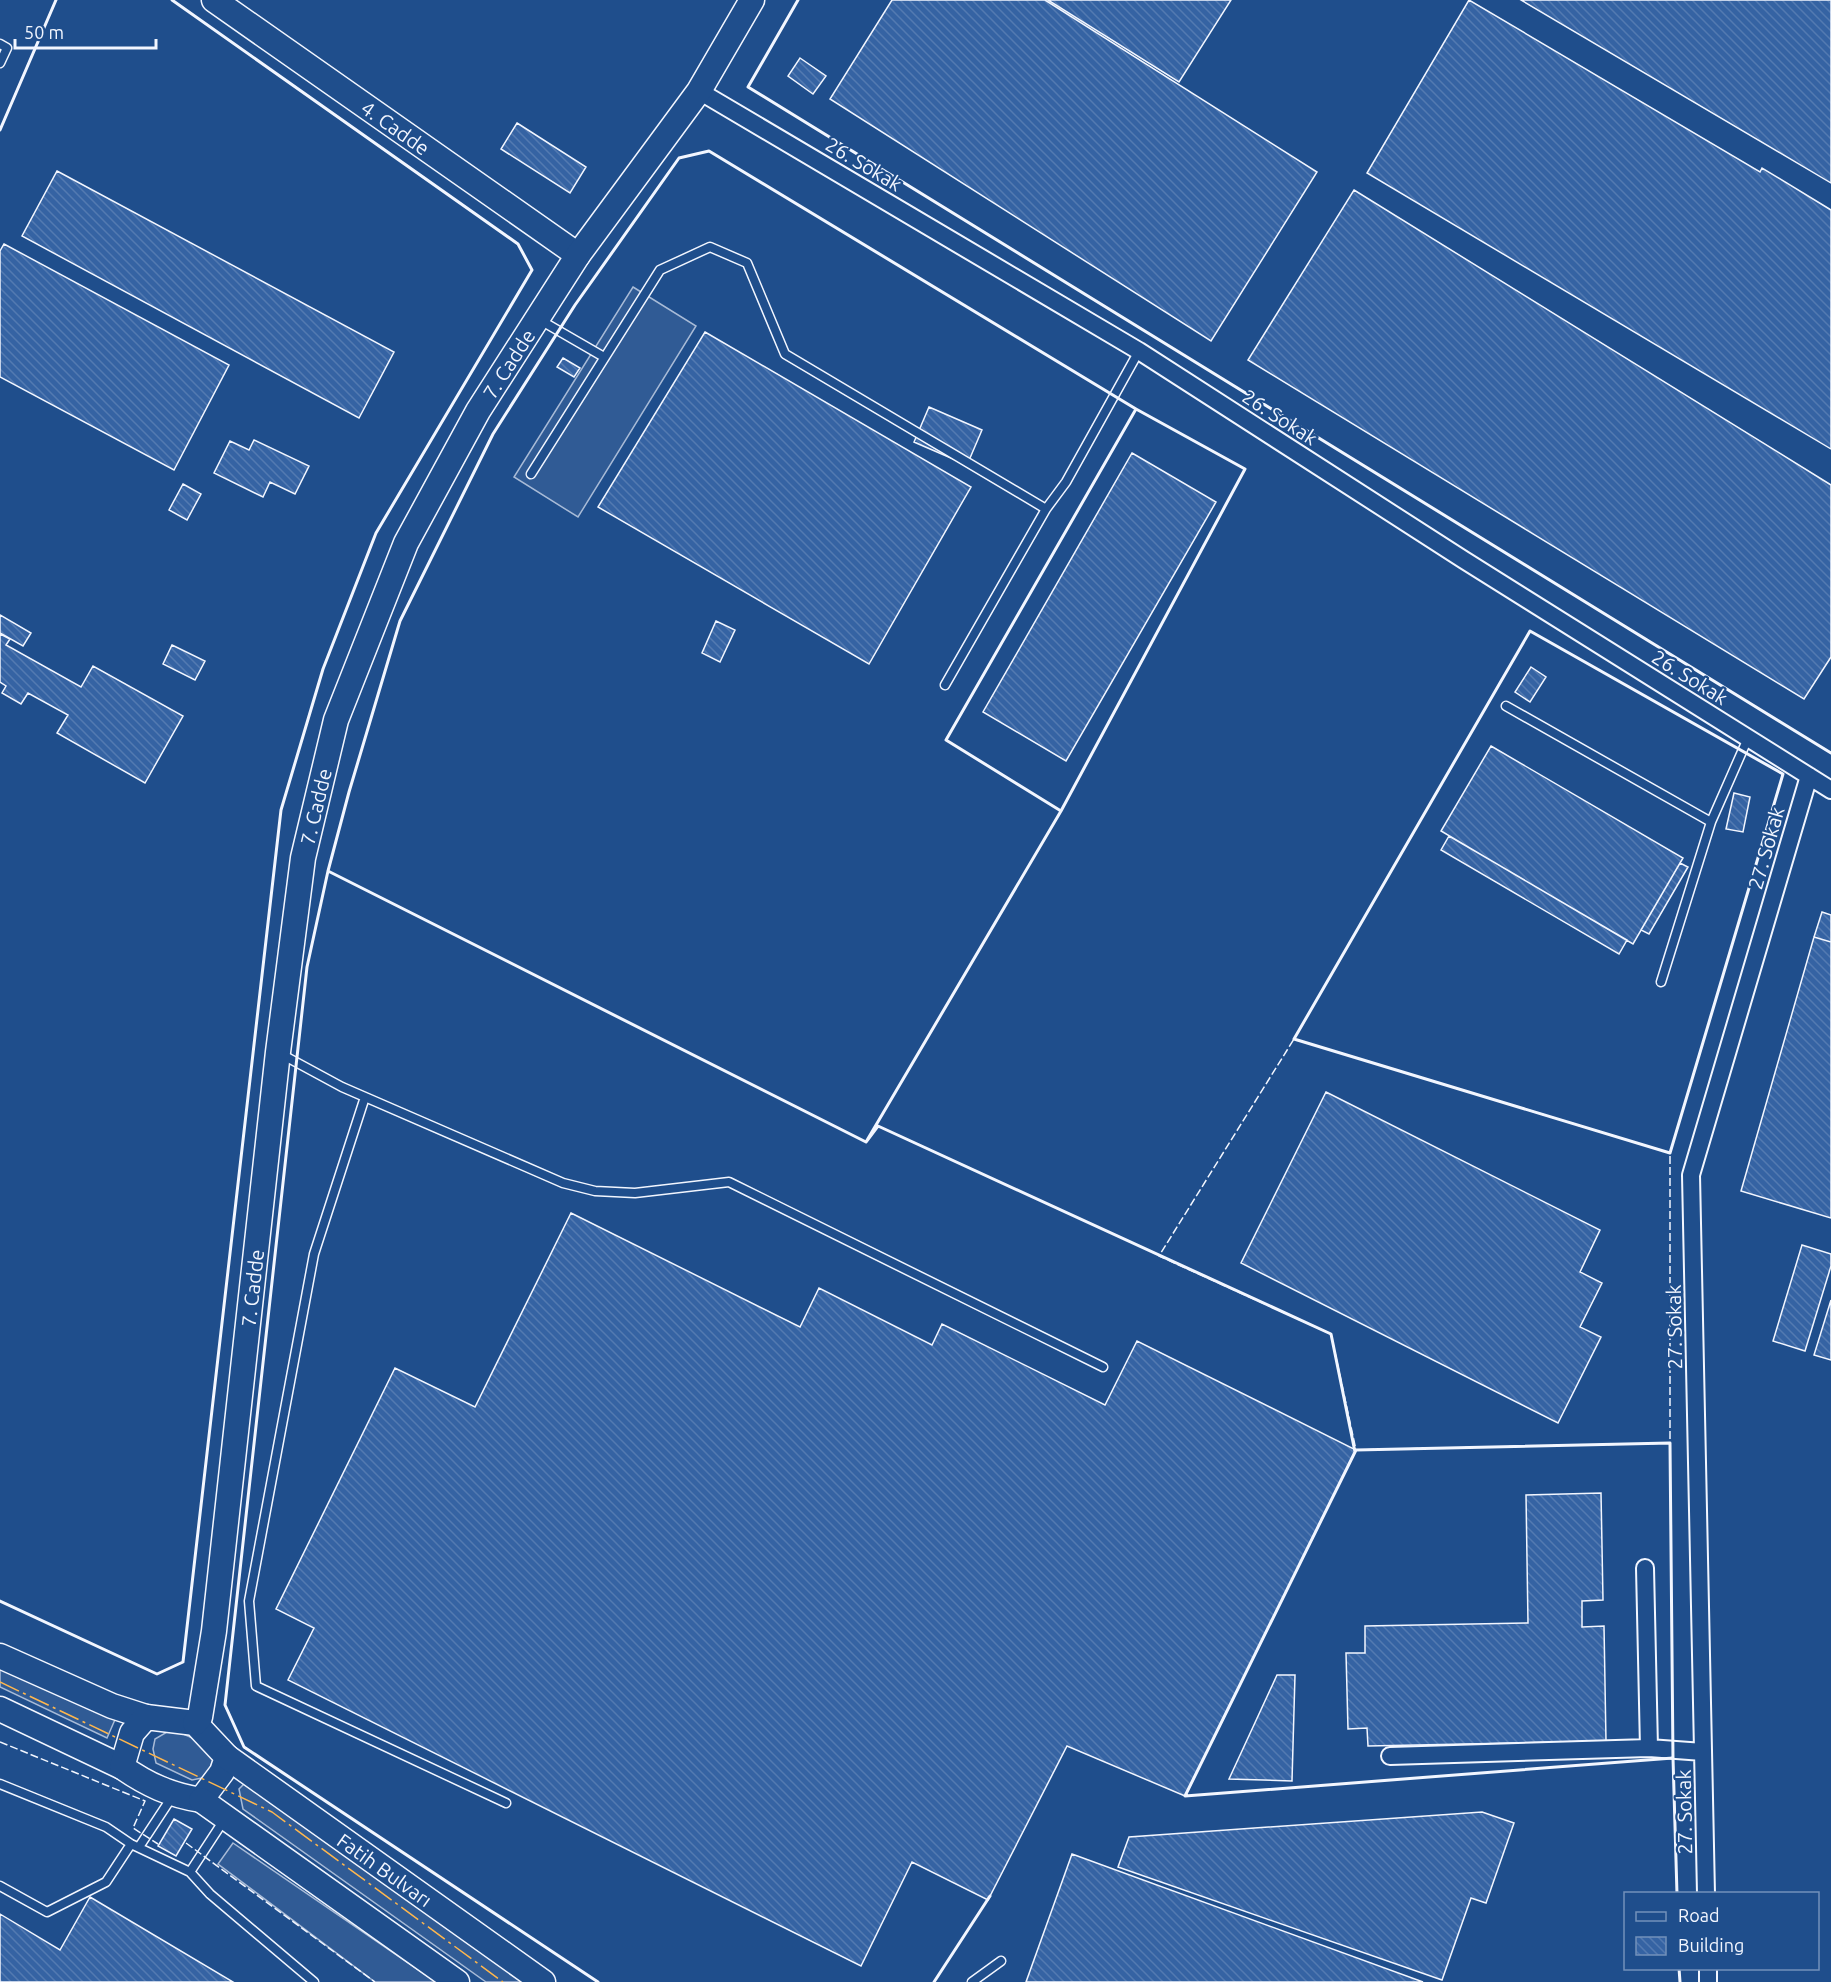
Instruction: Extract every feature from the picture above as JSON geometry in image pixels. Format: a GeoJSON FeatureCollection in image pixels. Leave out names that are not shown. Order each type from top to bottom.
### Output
{"type":"FeatureCollection","features":[{"type":"Feature","properties":{"kind":"street","name":"4. Cadde"},"geometry":{"type":"LineString","coordinates":[[214,0],[578,255]]}},
{"type":"Feature","properties":{"kind":"street","name":"7. Cadde"},"geometry":{"type":"LineString","coordinates":[[195,1723],[200,1717],[214,1631],[278,1052],[303,858],[336,720],[406,543],[478,411],[578,255],[699,91],[753,0]]}},
{"type":"Feature","properties":{"kind":"street","name":"26. Sokak"},"geometry":{"type":"LineString","coordinates":[[699,91],[1139,351],[1455,555],[1831,790]]}},
{"type":"Feature","properties":{"kind":"street","name":"27. Sokak"},"geometry":{"type":"LineString","coordinates":[[1706,1892],[1691,1175],[1809,776]]}},
{"type":"Feature","properties":{"kind":"street"},"geometry":{"type":"LineString","coordinates":[[1645,1568],[1648,1748]]}},
{"type":"Feature","properties":{"kind":"street"},"geometry":{"type":"LineString","coordinates":[[2,1657],[112,1706],[146,1717],[195,1723]]}},
{"type":"Feature","properties":{"kind":"street"},"geometry":{"type":"LineString","coordinates":[[0,1709],[122,1767],[145,1783],[170,1795],[201,1800],[457,1982]]}},
{"type":"Feature","properties":{"kind":"street"},"geometry":{"type":"LineString","coordinates":[[122,1767],[132,1733],[146,1717]]}},
{"type":"Feature","properties":{"kind":"street","name":"Fatih Bulvarı"},"geometry":{"type":"LineString","coordinates":[[195,1723],[227,1757],[543,1982]]}},
{"type":"Feature","properties":{"kind":"street"},"geometry":{"type":"LineString","coordinates":[[1390,1756],[1648,1748],[1703,1752]]}},
{"type":"Feature","properties":{"kind":"street"},"geometry":{"type":"LineString","coordinates":[[201,1800],[222,1772],[227,1757]]}},
{"type":"Feature","properties":{"kind":"lane"},"geometry":{"type":"LineString","coordinates":[[0,44],[7,48],[0,63]]}},
{"type":"Feature","properties":{"kind":"lane"},"geometry":{"type":"LineString","coordinates":[[531,474],[660,270],[710,248],[747,263],[785,354],[1046,509]]}},
{"type":"Feature","properties":{"kind":"lane"},"geometry":{"type":"LineString","coordinates":[[537,318],[604,357]]}},
{"type":"Feature","properties":{"kind":"lane"},"geometry":{"type":"LineString","coordinates":[[945,685],[1046,509],[1066,482],[1139,351]]}},
{"type":"Feature","properties":{"kind":"lane"},"geometry":{"type":"LineString","coordinates":[[1506,706],[1711,822]]}},
{"type":"Feature","properties":{"kind":"lane"},"geometry":{"type":"LineString","coordinates":[[1661,982],[1711,822],[1748,738]]}},
{"type":"Feature","properties":{"kind":"lane"},"geometry":{"type":"LineString","coordinates":[[278,1052],[365,1097],[563,1183],[595,1191],[635,1193],[729,1182],[1103,1367]]}},
{"type":"Feature","properties":{"kind":"lane"},"geometry":{"type":"LineString","coordinates":[[365,1097],[314,1254],[249,1601],[256,1686],[506,1803]]}},
{"type":"Feature","properties":{"kind":"lane"},"geometry":{"type":"LineString","coordinates":[[0,1784],[106,1827],[135,1846],[190,1872],[210,1894],[314,1982]]}},
{"type":"Feature","properties":{"kind":"lane"},"geometry":{"type":"LineString","coordinates":[[0,1886],[47,1912],[106,1882],[168,1803],[170,1795]]}},
{"type":"Feature","properties":{"kind":"lane"},"geometry":{"type":"LineString","coordinates":[[190,1872],[225,1818]]}},
{"type":"Feature","properties":{"kind":"lane"},"geometry":{"type":"LineString","coordinates":[[972,1982],[1000,1961]]}},
{"type":"Feature","properties":{"kind":"shaded area"},"geometry":{"type":"Polygon","coordinates":[[[633,287],[696,326],[578,517],[514,477],[633,287]]]}},
{"type":"Feature","properties":{"kind":"shaded area"},"geometry":{"type":"Polygon","coordinates":[[[0,1666],[117,1715],[107,1738],[0,1687],[0,1666]]]}},
{"type":"Feature","properties":{"kind":"shaded area"},"geometry":{"type":"Polygon","coordinates":[[[172,1729],[206,1744],[213,1760],[207,1777],[192,1780],[156,1763],[153,1749],[155,1739],[172,1729]]]}},
{"type":"Feature","properties":{"kind":"shaded area"},"geometry":{"type":"Polygon","coordinates":[[[248,1780],[526,1982],[486,1982],[243,1809],[239,1789],[248,1780]]]}},
{"type":"Feature","properties":{"kind":"shaded area"},"geometry":{"type":"Polygon","coordinates":[[[233,1843],[436,1982],[375,1982],[218,1864],[233,1843]]]}},
{"type":"Feature","properties":{"kind":"building"},"geometry":{"type":"Polygon","coordinates":[[[892,0],[1045,0],[1317,172],[1211,341],[830,99],[892,0]]]}},
{"type":"Feature","properties":{"kind":"building"},"geometry":{"type":"Polygon","coordinates":[[[1048,0],[1231,0],[1179,82],[1048,0]]]}},
{"type":"Feature","properties":{"kind":"building"},"geometry":{"type":"Polygon","coordinates":[[[1469,0],[1760,172],[1762,168],[1831,210],[1831,449],[1367,173],[1469,0]]]}},
{"type":"Feature","properties":{"kind":"building"},"geometry":{"type":"Polygon","coordinates":[[[1521,0],[1831,0],[1831,183],[1521,0]]]}},
{"type":"Feature","properties":{"kind":"building"},"geometry":{"type":"Polygon","coordinates":[[[800,58],[826,76],[813,94],[788,76],[800,58]]]}},
{"type":"Feature","properties":{"kind":"building"},"geometry":{"type":"Polygon","coordinates":[[[517,123],[586,167],[570,193],[501,149],[517,123]]]}},
{"type":"Feature","properties":{"kind":"building"},"geometry":{"type":"Polygon","coordinates":[[[57,171],[394,352],[359,418],[22,236],[57,171]]]}},
{"type":"Feature","properties":{"kind":"building"},"geometry":{"type":"Polygon","coordinates":[[[1354,190],[1831,485],[1831,657],[1804,699],[1248,360],[1354,190]]]}},
{"type":"Feature","properties":{"kind":"building"},"geometry":{"type":"Polygon","coordinates":[[[4,244],[229,365],[174,470],[0,377],[0,251],[4,244]]]}},
{"type":"Feature","properties":{"kind":"building"},"geometry":{"type":"Polygon","coordinates":[[[705,332],[971,487],[869,664],[598,507],[705,332]]]}},
{"type":"Feature","properties":{"kind":"building"},"geometry":{"type":"Polygon","coordinates":[[[563,358],[580,368],[574,377],[557,367],[563,358]]]}},
{"type":"Feature","properties":{"kind":"building"},"geometry":{"type":"Polygon","coordinates":[[[929,407],[982,430],[967,465],[914,442],[929,407]]]}},
{"type":"Feature","properties":{"kind":"building"},"geometry":{"type":"Polygon","coordinates":[[[254,440],[309,466],[295,494],[270,482],[263,497],[214,473],[230,441],[249,450],[254,440]]]}},
{"type":"Feature","properties":{"kind":"building"},"geometry":{"type":"Polygon","coordinates":[[[1132,453],[1216,502],[1066,761],[983,712],[1132,453]]]}},
{"type":"Feature","properties":{"kind":"building"},"geometry":{"type":"Polygon","coordinates":[[[183,484],[201,494],[187,520],[169,510],[183,484]]]}},
{"type":"Feature","properties":{"kind":"building"},"geometry":{"type":"Polygon","coordinates":[[[0,615],[31,633],[23,646],[0,633],[0,615]]]}},
{"type":"Feature","properties":{"kind":"building"},"geometry":{"type":"Polygon","coordinates":[[[716,621],[735,630],[720,662],[702,653],[716,621]]]}},
{"type":"Feature","properties":{"kind":"building"},"geometry":{"type":"Polygon","coordinates":[[[0,634],[10,639],[6,645],[81,687],[93,666],[183,716],[145,783],[57,733],[68,715],[28,693],[21,704],[2,693],[6,686],[0,682],[0,634]]]}},
{"type":"Feature","properties":{"kind":"building"},"geometry":{"type":"Polygon","coordinates":[[[172,645],[205,661],[195,680],[163,664],[172,645]]]}},
{"type":"Feature","properties":{"kind":"building"},"geometry":{"type":"Polygon","coordinates":[[[1531,667],[1546,677],[1530,702],[1515,692],[1531,667]]]}},
{"type":"Feature","properties":{"kind":"building"},"geometry":{"type":"Polygon","coordinates":[[[1491,746],[1683,858],[1633,944],[1441,831],[1491,746]]]}},
{"type":"Feature","properties":{"kind":"building"},"geometry":{"type":"Polygon","coordinates":[[[1734,793],[1750,797],[1743,832],[1726,829],[1734,793]]]}},
{"type":"Feature","properties":{"kind":"building"},"geometry":{"type":"Polygon","coordinates":[[[1449,836],[1627,940],[1619,954],[1441,850],[1449,836]]]}},
{"type":"Feature","properties":{"kind":"building"},"geometry":{"type":"Polygon","coordinates":[[[1680,863],[1688,867],[1649,934],[1641,930],[1680,863]]]}},
{"type":"Feature","properties":{"kind":"building"},"geometry":{"type":"Polygon","coordinates":[[[1822,912],[1831,915],[1831,942],[1814,937],[1822,912]]]}},
{"type":"Feature","properties":{"kind":"building"},"geometry":{"type":"Polygon","coordinates":[[[1814,937],[1831,942],[1831,1218],[1741,1191],[1814,937]]]}},
{"type":"Feature","properties":{"kind":"building"},"geometry":{"type":"Polygon","coordinates":[[[1326,1092],[1600,1230],[1580,1272],[1602,1283],[1580,1327],[1601,1337],[1558,1423],[1241,1263],[1326,1092]]]}},
{"type":"Feature","properties":{"kind":"building"},"geometry":{"type":"Polygon","coordinates":[[[571,1213],[800,1327],[819,1288],[932,1345],[942,1324],[1105,1405],[1137,1341],[1356,1450],[1185,1796],[1067,1746],[988,1900],[912,1862],[861,1966],[288,1680],[314,1628],[276,1609],[395,1368],[475,1407],[571,1213]]]}},
{"type":"Feature","properties":{"kind":"building"},"geometry":{"type":"Polygon","coordinates":[[[1802,1245],[1831,1254],[1831,1266],[1805,1351],[1773,1341],[1802,1245]]]}},
{"type":"Feature","properties":{"kind":"building"},"geometry":{"type":"Polygon","coordinates":[[[1831,1300],[1831,1360],[1814,1355],[1831,1300]]]}},
{"type":"Feature","properties":{"kind":"building"},"geometry":{"type":"Polygon","coordinates":[[[1601,1493],[1603,1600],[1582,1601],[1582,1627],[1604,1626],[1606,1741],[1368,1746],[1367,1728],[1348,1729],[1346,1653],[1365,1653],[1365,1626],[1528,1623],[1526,1495],[1601,1493]]]}},
{"type":"Feature","properties":{"kind":"building"},"geometry":{"type":"Polygon","coordinates":[[[1277,1675],[1295,1675],[1292,1781],[1229,1779],[1277,1675]]]}},
{"type":"Feature","properties":{"kind":"building"},"geometry":{"type":"Polygon","coordinates":[[[1482,1812],[1514,1823],[1486,1903],[1471,1898],[1442,1980],[1118,1867],[1129,1837],[1482,1812]]]}},
{"type":"Feature","properties":{"kind":"building"},"geometry":{"type":"Polygon","coordinates":[[[174,1819],[192,1829],[176,1856],[158,1846],[174,1819]]]}},
{"type":"Feature","properties":{"kind":"building"},"geometry":{"type":"Polygon","coordinates":[[[1072,1854],[1423,1982],[1026,1982],[1072,1854]]]}},
{"type":"Feature","properties":{"kind":"building"},"geometry":{"type":"Polygon","coordinates":[[[90,1897],[233,1982],[0,1982],[0,1914],[60,1950],[90,1897]]]}},
{"type":"Feature","properties":{"kind":"fence"},"geometry":{"type":"LineString","coordinates":[[0,130],[56,0]]}},
{"type":"Feature","properties":{"kind":"fence"},"geometry":{"type":"LineString","coordinates":[[1294,1039],[1670,1153],[1670,1443],[1356,1450],[1331,1334],[1159,1256],[1294,1039]]}},
{"type":"Feature","properties":{"kind":"fence"},"geometry":{"type":"LineString","coordinates":[[0,1742],[145,1801],[133,1828],[158,1844]]}},
{"type":"Feature","properties":{"kind":"fence"},"geometry":{"type":"LineString","coordinates":[[186,1843],[375,1982]]}},
{"type":"Feature","properties":{"kind":"wall"},"geometry":{"type":"LineString","coordinates":[[0,130],[56,0]]}},
{"type":"Feature","properties":{"kind":"wall"},"geometry":{"type":"LineString","coordinates":[[0,1601],[157,1674],[183,1662],[281,810],[323,669],[376,533],[532,270],[518,244],[172,0]]}},
{"type":"Feature","properties":{"kind":"wall"},"geometry":{"type":"LineString","coordinates":[[798,0],[748,87],[1831,753]]}},
{"type":"Feature","properties":{"kind":"wall"},"geometry":{"type":"LineString","coordinates":[[709,151],[1136,409],[946,740],[1061,811],[866,1142],[328,871],[400,621],[493,434],[575,305],[679,158],[709,151]]}},
{"type":"Feature","properties":{"kind":"wall"},"geometry":{"type":"LineString","coordinates":[[1061,811],[1245,469],[1136,409]]}},
{"type":"Feature","properties":{"kind":"wall"},"geometry":{"type":"LineString","coordinates":[[1530,631],[1783,774],[1670,1153],[1294,1039],[1530,631]]}},
{"type":"Feature","properties":{"kind":"wall"},"geometry":{"type":"LineString","coordinates":[[598,1982],[244,1747],[225,1705],[307,967],[328,871],[866,1142],[878,1126],[1331,1334],[1355,1452]]}},
{"type":"Feature","properties":{"kind":"wall"},"geometry":{"type":"LineString","coordinates":[[1670,1443],[1673,1758],[1185,1796],[1356,1450],[1670,1443]]}},
{"type":"Feature","properties":{"kind":"wall"},"geometry":{"type":"LineString","coordinates":[[1671,1758],[1673,1758],[1677,1892]]}},
{"type":"Feature","properties":{"kind":"wall"},"geometry":{"type":"LineString","coordinates":[[934,1982],[990,1896]]}},
{"type":"Feature","properties":{"kind":"wall"},"geometry":{"type":"LineString","coordinates":[[1679,1970],[1680,1982]]}},
{"type":"Feature","properties":{"kind":"power"},"geometry":{"type":"LineString","coordinates":[[0,1682],[272,1812],[503,1982]]}}]}
